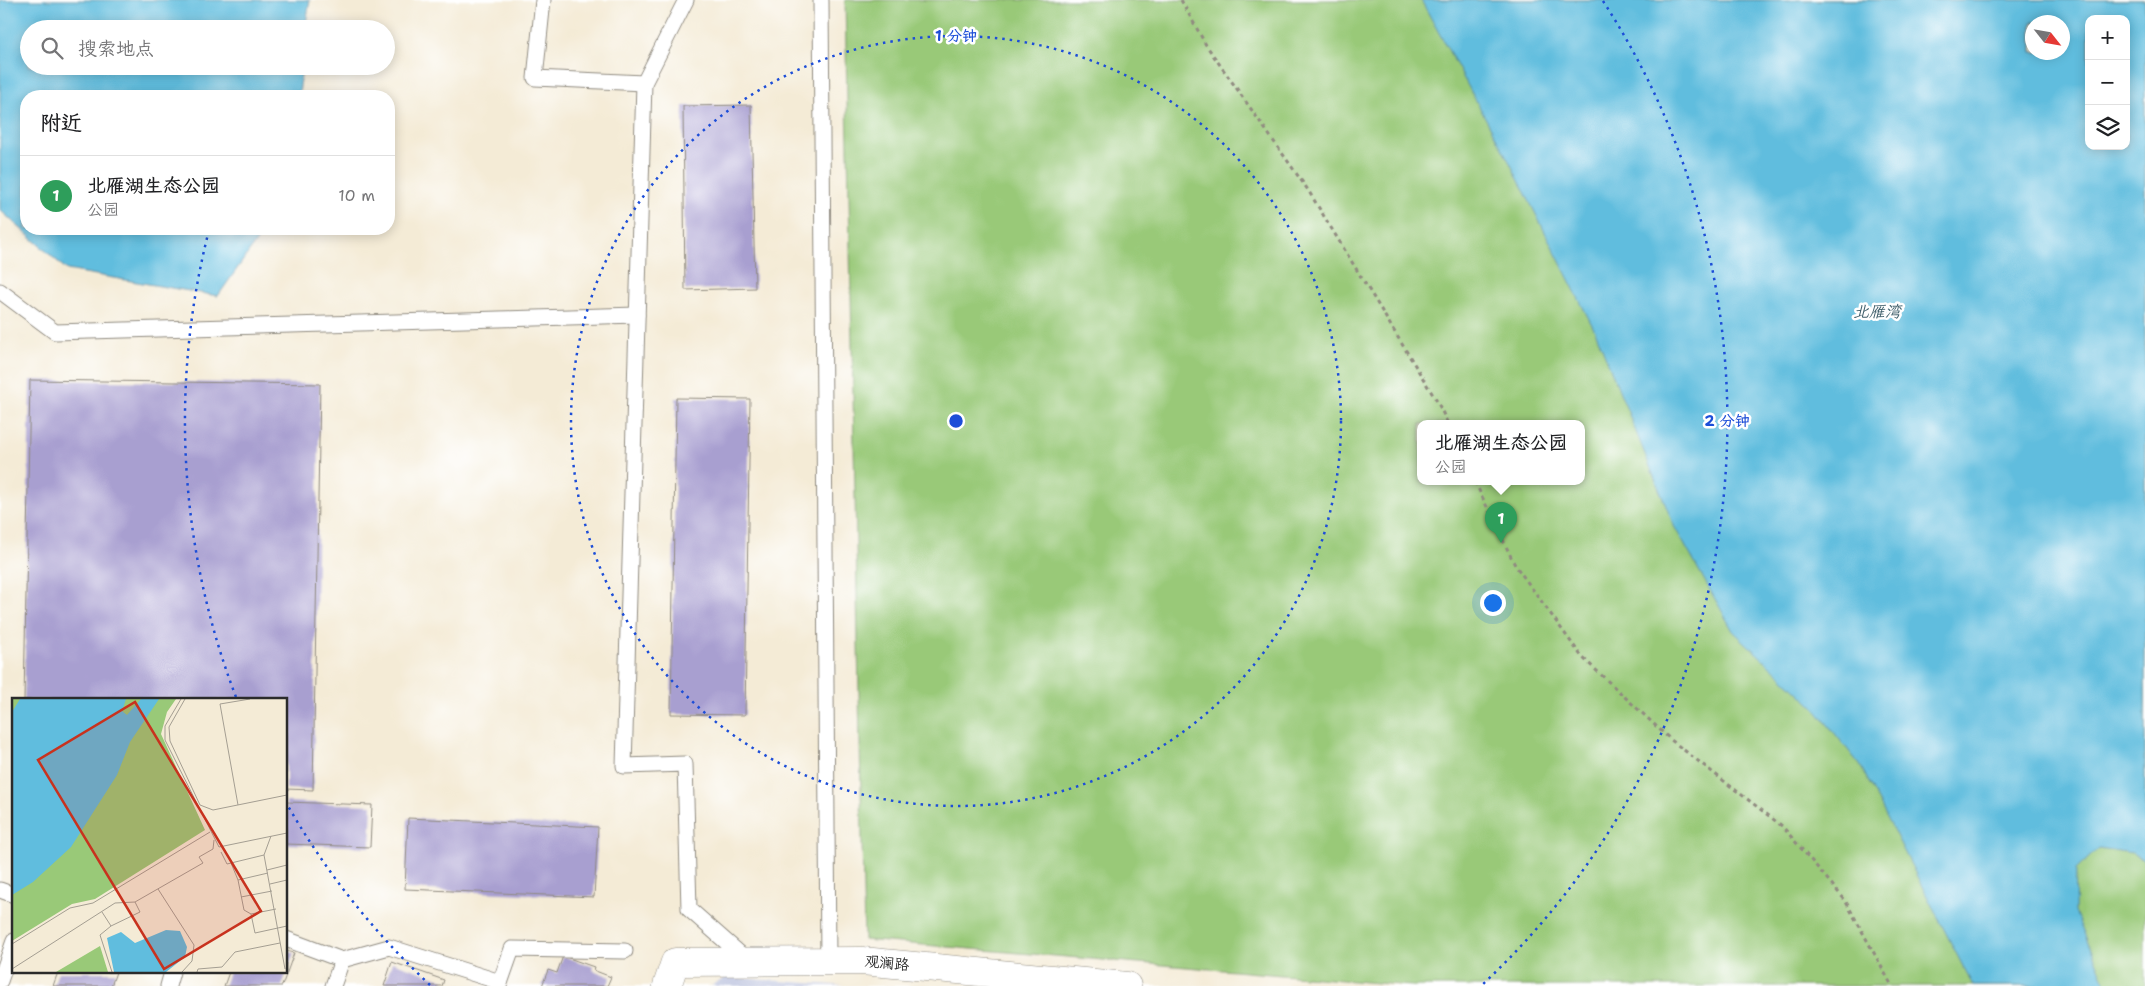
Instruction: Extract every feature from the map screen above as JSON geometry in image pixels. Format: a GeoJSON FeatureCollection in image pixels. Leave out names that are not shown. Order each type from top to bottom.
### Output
{"type":"FeatureCollection","features":[{"type":"Feature","properties":{"kind":"street","name":"观澜路"},"geometry":{"type":"LineString","coordinates":[[671,974],[750,962],[862,961],[1127,986]]}},
{"type":"Feature","properties":{"kind":"lane"},"geometry":{"type":"LineString","coordinates":[[543,0],[535,78],[644,83]]}},
{"type":"Feature","properties":{"kind":"lane"},"geometry":{"type":"LineString","coordinates":[[686,0],[644,83],[624,766],[685,764],[689,909],[750,962]]}},
{"type":"Feature","properties":{"kind":"lane"},"geometry":{"type":"LineString","coordinates":[[821,0],[828,961]]}},
{"type":"Feature","properties":{"kind":"lane"},"geometry":{"type":"LineString","coordinates":[[0,291],[55,332],[637,315]]}},
{"type":"Feature","properties":{"kind":"lane"},"geometry":{"type":"LineString","coordinates":[[0,890],[12,894]]}},
{"type":"Feature","properties":{"kind":"lane"},"geometry":{"type":"LineString","coordinates":[[288,940],[342,960],[389,947],[500,984],[512,949],[625,951]]}},
{"type":"Feature","properties":{"kind":"lane"},"geometry":{"type":"LineString","coordinates":[[0,981],[12,947]]}},
{"type":"Feature","properties":{"kind":"lane"},"geometry":{"type":"LineString","coordinates":[[333,986],[342,960]]}},
{"type":"Feature","properties":{"kind":"path"},"geometry":{"type":"LineString","coordinates":[[1181,0],[1206,44],[1308,190],[1438,403],[1446,420]]}},
{"type":"Feature","properties":{"kind":"path"},"geometry":{"type":"LineString","coordinates":[[1477,485],[1514,565],[1582,657],[1671,740],[1782,826],[1846,900],[1892,986]]}},
{"type":"Feature","properties":{"kind":"shaded area"},"geometry":{"type":"Polygon","coordinates":[[[727,977],[845,986],[711,986],[727,977]]]}},
{"type":"Feature","properties":{"kind":"green space"},"geometry":{"type":"Polygon","coordinates":[[[845,0],[2145,0],[2145,986],[1413,986],[864,940],[845,0]]]}},
{"type":"Feature","properties":{"kind":"water"},"geometry":{"type":"Polygon","coordinates":[[[0,0],[310,0],[307,20],[20,20],[20,75],[301,75],[300,90],[20,90],[20,228],[0,210],[0,0]]]}},
{"type":"Feature","properties":{"kind":"water","name":"北雁湾"},"geometry":{"type":"Polygon","coordinates":[[[1421,0],[2145,0],[2145,861],[2132,853],[2099,848],[2076,870],[2075,912],[2107,986],[1973,986],[1860,765],[1813,706],[1733,631],[1674,526],[1596,333],[1510,163],[1421,0]]]}},
{"type":"Feature","properties":{"kind":"water"},"geometry":{"type":"Polygon","coordinates":[[[28,235],[261,235],[218,296],[67,270],[28,235]]]}},
{"type":"Feature","properties":{"kind":"building"},"geometry":{"type":"Polygon","coordinates":[[[751,105],[755,288],[685,290],[683,106],[751,105]]]}},
{"type":"Feature","properties":{"kind":"building"},"geometry":{"type":"Polygon","coordinates":[[[30,380],[320,384],[313,790],[288,789],[288,698],[24,698],[30,380]]]}},
{"type":"Feature","properties":{"kind":"building"},"geometry":{"type":"Polygon","coordinates":[[[676,398],[750,399],[745,715],[671,714],[676,398]]]}},
{"type":"Feature","properties":{"kind":"building"},"geometry":{"type":"Polygon","coordinates":[[[288,802],[372,805],[370,847],[288,844],[288,802]]]}},
{"type":"Feature","properties":{"kind":"building"},"geometry":{"type":"Polygon","coordinates":[[[408,818],[598,827],[594,897],[405,889],[408,818]]]}},
{"type":"Feature","properties":{"kind":"building"},"geometry":{"type":"Polygon","coordinates":[[[288,952],[294,953],[288,970],[288,952]]]}},
{"type":"Feature","properties":{"kind":"building"},"geometry":{"type":"Polygon","coordinates":[[[563,956],[594,967],[593,970],[611,977],[607,986],[542,986],[548,970],[557,973],[563,956]]]}},
{"type":"Feature","properties":{"kind":"building"},"geometry":{"type":"Polygon","coordinates":[[[392,962],[444,980],[442,986],[384,986],[392,962]]]}},
{"type":"Feature","properties":{"kind":"building"},"geometry":{"type":"Polygon","coordinates":[[[57,974],[115,974],[111,986],[53,986],[57,974]]]}},
{"type":"Feature","properties":{"kind":"building"},"geometry":{"type":"Polygon","coordinates":[[[228,974],[286,974],[282,986],[224,986],[228,974]]]}},
{"type":"Feature","properties":{"kind":"place","name":"北雁湖生态公园"},"geometry":{"type":"Point","coordinates":[1501,543]}}]}
